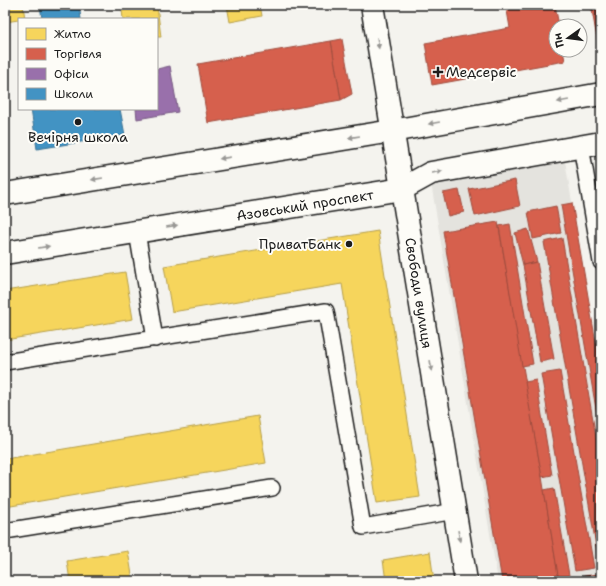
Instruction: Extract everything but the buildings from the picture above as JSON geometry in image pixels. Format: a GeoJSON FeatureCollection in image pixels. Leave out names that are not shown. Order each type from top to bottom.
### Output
{"type":"FeatureCollection","features":[{"type":"Feature","properties":{"kind":"main road","name":"Свободи вулиця"},"geometry":{"type":"LineString","coordinates":[[372,5],[466,581]]}},
{"type":"Feature","properties":{"kind":"main road"},"geometry":{"type":"LineString","coordinates":[[5,194],[392,131],[601,94]]}},
{"type":"Feature","properties":{"kind":"main road","name":"Азовський проспект"},"geometry":{"type":"LineString","coordinates":[[5,253],[402,189],[431,173],[591,145]]}},
{"type":"Feature","properties":{"kind":"lane"},"geometry":{"type":"LineString","coordinates":[[591,145],[601,262]]}},
{"type":"Feature","properties":{"kind":"lane"},"geometry":{"type":"LineString","coordinates":[[137,232],[155,339]]}},
{"type":"Feature","properties":{"kind":"lane"},"geometry":{"type":"LineString","coordinates":[[5,362],[326,311],[363,527],[455,511]]}},
{"type":"Feature","properties":{"kind":"lane"},"geometry":{"type":"LineString","coordinates":[[5,531],[272,488]]}},
{"type":"Feature","properties":{"kind":"shaded area"},"geometry":{"type":"Polygon","coordinates":[[[565,161],[601,370],[601,581],[498,581],[431,183],[565,161]]]}},
{"type":"Feature","properties":{"kind":"place","name":"Медсервіс"},"geometry":{"type":"Point","coordinates":[438,72]}},
{"type":"Feature","properties":{"kind":"place","name":"Вечірня школа"},"geometry":{"type":"Point","coordinates":[78,122]}},
{"type":"Feature","properties":{"kind":"place","name":"ПриватБанк"},"geometry":{"type":"Point","coordinates":[349,244]}}]}
